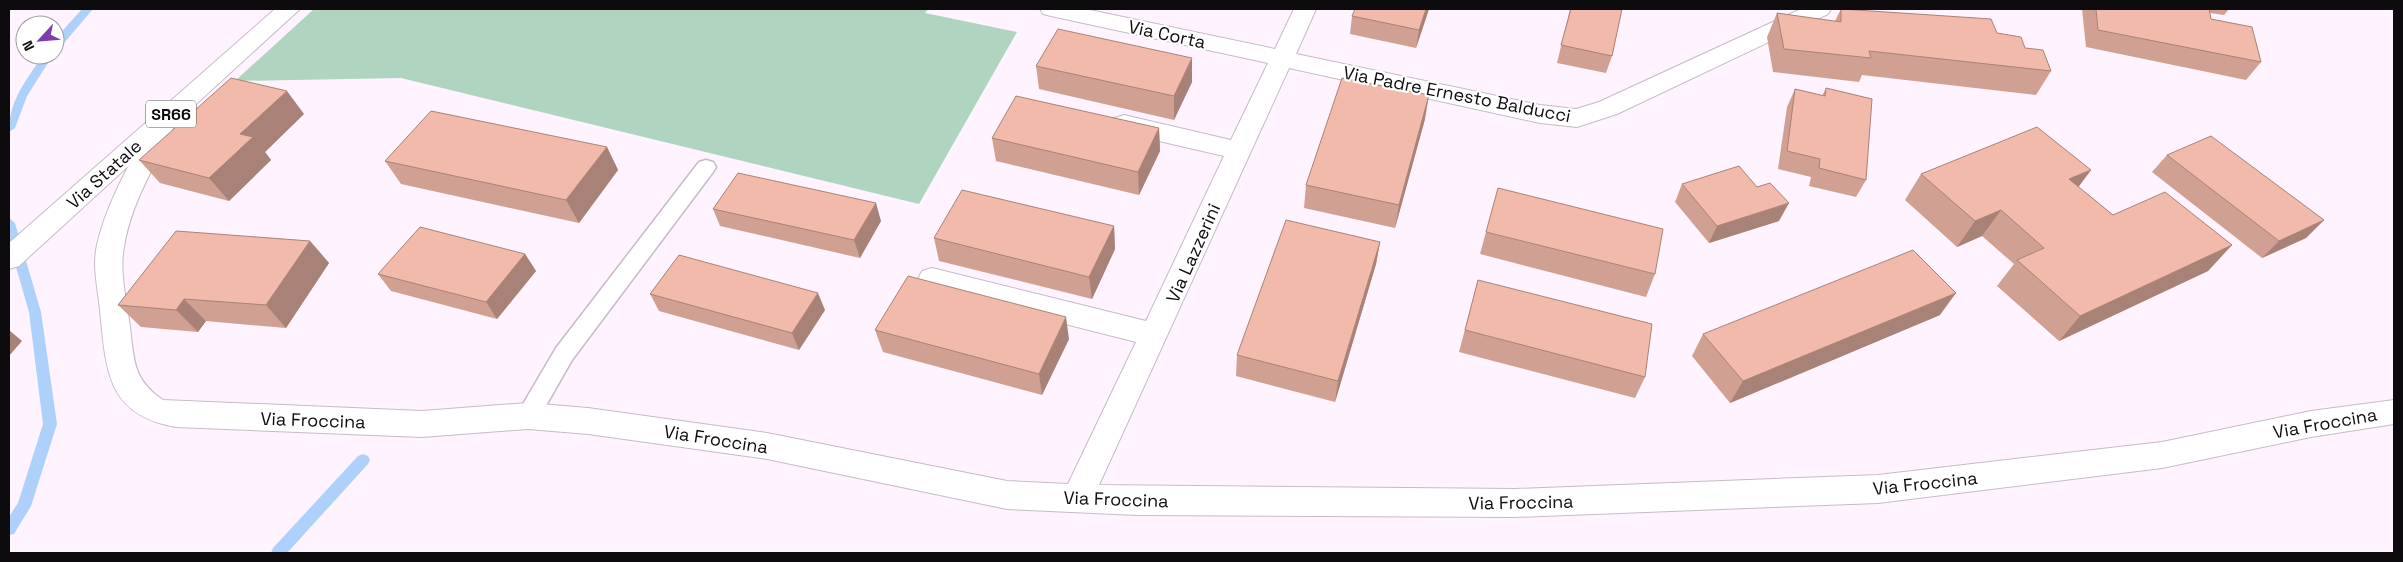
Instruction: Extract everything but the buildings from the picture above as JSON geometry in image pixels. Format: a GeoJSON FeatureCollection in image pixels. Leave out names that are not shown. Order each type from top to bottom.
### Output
{"type":"FeatureCollection","features":[{"type":"Feature","properties":{"kind":"street","name":"Via Statale"},"geometry":{"type":"LineString","coordinates":[[9,259],[289,9]]}},
{"type":"Feature","properties":{"kind":"street","name":"Via Corta"},"geometry":{"type":"LineString","coordinates":[[1051,9],[1282,59]]}},
{"type":"Feature","properties":{"kind":"street","name":"Via Lazzerini"},"geometry":{"type":"LineString","coordinates":[[1078,497],[1155,336],[1305,9]]}},
{"type":"Feature","properties":{"kind":"street","name":"Via Padre Ernesto Balducci"},"geometry":{"type":"LineString","coordinates":[[1282,59],[1540,114],[1577,118],[1608,108],[1820,9]]}},
{"type":"Feature","properties":{"kind":"street"},"geometry":{"type":"LineString","coordinates":[[1104,119],[1239,151]]}},
{"type":"Feature","properties":{"kind":"street","name":"Via Froccina"},"geometry":{"type":"LineString","coordinates":[[165,120],[120,211],[110,247],[108,267],[119,355],[127,384],[142,401],[157,411],[220,416],[422,424],[528,416],[644,428],[767,446],[1006,495],[1137,501],[1515,503],[1878,489],[2162,455],[2311,424],[2394,412]]}},
{"type":"Feature","properties":{"kind":"street"},"geometry":{"type":"LineString","coordinates":[[932,279],[1155,336]]}},
{"type":"Feature","properties":{"kind":"lane"},"geometry":{"type":"LineString","coordinates":[[528,416],[564,354],[706,167]]}},
{"type":"Feature","properties":{"kind":"green space"},"geometry":{"type":"Polygon","coordinates":[[[314,9],[928,9],[925,13],[1017,32],[919,204],[401,78],[235,81],[314,9]]]}},
{"type":"Feature","properties":{"kind":"waterway"},"geometry":{"type":"LineString","coordinates":[[65,35],[88,9]]}},
{"type":"Feature","properties":{"kind":"waterway"},"geometry":{"type":"LineString","coordinates":[[9,128],[22,96],[42,65]]}},
{"type":"Feature","properties":{"kind":"waterway"},"geometry":{"type":"LineString","coordinates":[[9,223],[35,312],[50,424],[24,506],[9,529]]}},
{"type":"Feature","properties":{"kind":"waterway"},"geometry":{"type":"LineString","coordinates":[[278,553],[363,460]]}}]}
